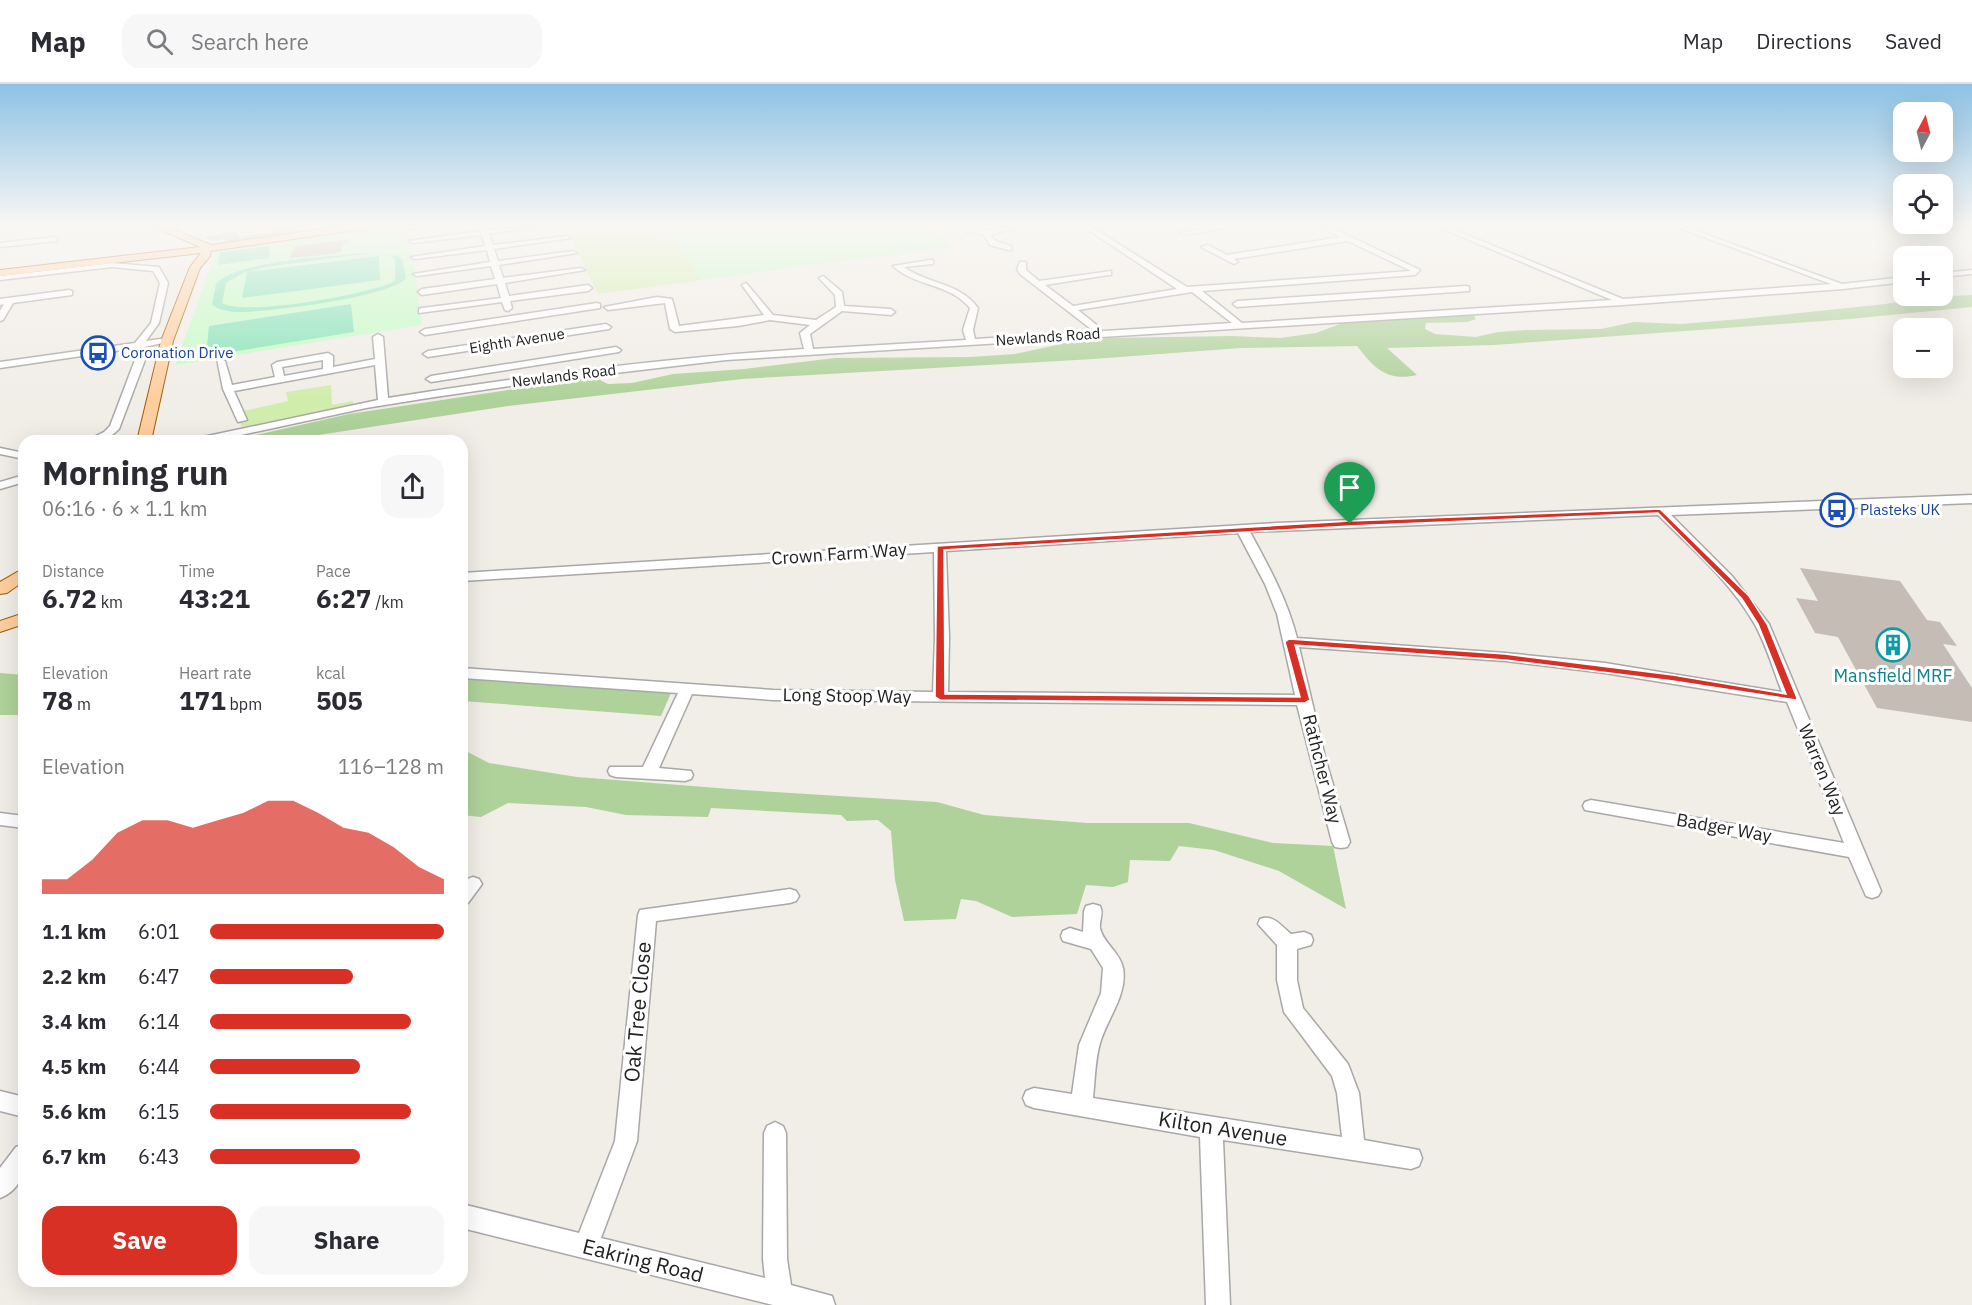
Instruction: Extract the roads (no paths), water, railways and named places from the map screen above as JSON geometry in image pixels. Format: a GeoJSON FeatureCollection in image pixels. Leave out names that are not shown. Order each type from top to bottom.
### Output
{"type":"FeatureCollection","features":[{"type":"Feature","properties":{"kind":"main road"},"geometry":{"type":"LineString","coordinates":[[145,435],[166,341],[187,283]]}},
{"type":"Feature","properties":{"kind":"main road"},"geometry":{"type":"LineString","coordinates":[[0,590],[18,577]]}},
{"type":"Feature","properties":{"kind":"main road"},"geometry":{"type":"LineString","coordinates":[[0,590],[18,586]]}},
{"type":"Feature","properties":{"kind":"main road"},"geometry":{"type":"LineString","coordinates":[[2,627],[18,620]]}},
{"type":"Feature","properties":{"kind":"street"},"geometry":{"type":"LineString","coordinates":[[138,345],[155,323],[164,283]]}},
{"type":"Feature","properties":{"kind":"street"},"geometry":{"type":"LineString","coordinates":[[422,292],[486,283]]}},
{"type":"Feature","properties":{"kind":"street"},"geometry":{"type":"LineString","coordinates":[[501,283],[530,380]]}},
{"type":"Feature","properties":{"kind":"street"},"geometry":{"type":"LineString","coordinates":[[827,283],[839,294],[840,308]]}},
{"type":"Feature","properties":{"kind":"street"},"geometry":{"type":"LineString","coordinates":[[934,283],[946,286],[969,300],[974,308],[968,330],[971,342]]}},
{"type":"Feature","properties":{"kind":"street"},"geometry":{"type":"LineString","coordinates":[[1040,283],[1094,327]]}},
{"type":"Feature","properties":{"kind":"street"},"geometry":{"type":"LineString","coordinates":[[1174,283],[1185,290]]}},
{"type":"Feature","properties":{"kind":"street"},"geometry":{"type":"LineString","coordinates":[[1071,309],[1185,290],[1250,283]]}},
{"type":"Feature","properties":{"kind":"street"},"geometry":{"type":"LineString","coordinates":[[1327,283],[1347,298]]}},
{"type":"Feature","properties":{"kind":"street"},"geometry":{"type":"LineString","coordinates":[[1577,283],[1623,302]]}},
{"type":"Feature","properties":{"kind":"street"},"geometry":{"type":"LineString","coordinates":[[1835,283],[1843,286]]}},
{"type":"Feature","properties":{"kind":"street","name":"Newlands Road"},"geometry":{"type":"LineString","coordinates":[[226,435],[383,402],[530,380],[726,357],[1623,302],[1869,283]]}},
{"type":"Feature","properties":{"kind":"street"},"geometry":{"type":"LineString","coordinates":[[746,285],[770,317]]}},
{"type":"Feature","properties":{"kind":"street"},"geometry":{"type":"LineString","coordinates":[[422,311],[588,288]]}},
{"type":"Feature","properties":{"kind":"street"},"geometry":{"type":"LineString","coordinates":[[1237,304],[1466,289]]}},
{"type":"Feature","properties":{"kind":"street"},"geometry":{"type":"LineString","coordinates":[[1195,290],[1238,324]]}},
{"type":"Feature","properties":{"kind":"street"},"geometry":{"type":"LineString","coordinates":[[0,302],[69,293]]}},
{"type":"Feature","properties":{"kind":"street"},"geometry":{"type":"LineString","coordinates":[[608,307],[657,300],[669,301],[675,329],[738,323],[770,317],[816,323]]}},
{"type":"Feature","properties":{"kind":"street"},"geometry":{"type":"LineString","coordinates":[[0,318],[10,301]]}},
{"type":"Feature","properties":{"kind":"street"},"geometry":{"type":"LineString","coordinates":[[425,332],[597,306]]}},
{"type":"Feature","properties":{"kind":"street"},"geometry":{"type":"LineString","coordinates":[[809,351],[805,333],[840,308],[891,312]]}},
{"type":"Feature","properties":{"kind":"street","name":"Eighth Avenue"},"geometry":{"type":"LineString","coordinates":[[428,354],[606,327]]}},
{"type":"Feature","properties":{"kind":"street"},"geometry":{"type":"LineString","coordinates":[[378,337],[383,402]]}},
{"type":"Feature","properties":{"kind":"street"},"geometry":{"type":"LineString","coordinates":[[0,364],[166,341]]}},
{"type":"Feature","properties":{"kind":"street"},"geometry":{"type":"LineString","coordinates":[[106,435],[115,427],[143,352],[138,345]]}},
{"type":"Feature","properties":{"kind":"street"},"geometry":{"type":"LineString","coordinates":[[431,379],[616,350]]}},
{"type":"Feature","properties":{"kind":"street"},"geometry":{"type":"LineString","coordinates":[[220,361],[228,389],[242,420]]}},
{"type":"Feature","properties":{"kind":"street"},"geometry":{"type":"LineString","coordinates":[[228,389],[328,369],[380,362]]}},
{"type":"Feature","properties":{"kind":"street"},"geometry":{"type":"LineString","coordinates":[[0,451],[18,455]]}},
{"type":"Feature","properties":{"kind":"street"},"geometry":{"type":"LineString","coordinates":[[0,486],[18,480]]}},
{"type":"Feature","properties":{"kind":"street","name":"Crown Farm Way"},"geometry":{"type":"LineString","coordinates":[[468,578],[1242,529],[1972,499]]}},
{"type":"Feature","properties":{"kind":"street","name":"Warren Way"},"geometry":{"type":"LineString","coordinates":[[1660,511],[1746,597],[1762,624],[1872,891]]}},
{"type":"Feature","properties":{"kind":"street","name":"Rathcher Way"},"geometry":{"type":"LineString","coordinates":[[1242,529],[1272,584],[1284,614],[1318,761],[1341,842]]}},
{"type":"Feature","properties":{"kind":"street"},"geometry":{"type":"LineString","coordinates":[[940,548],[940,697]]}},
{"type":"Feature","properties":{"kind":"street"},"geometry":{"type":"LineString","coordinates":[[1289,642],[1388,647],[1546,661],[1673,678],[1792,698]]}},
{"type":"Feature","properties":{"kind":"street","name":"Long Stoop Way"},"geometry":{"type":"LineString","coordinates":[[468,673],[773,695],[1305,700]]}},
{"type":"Feature","properties":{"kind":"street"},"geometry":{"type":"LineString","coordinates":[[648,773],[687,689]]}},
{"type":"Feature","properties":{"kind":"street"},"geometry":{"type":"LineString","coordinates":[[616,771],[685,775]]}},
{"type":"Feature","properties":{"kind":"street","name":"Badger Way"},"geometry":{"type":"LineString","coordinates":[[1591,806],[1857,852]]}},
{"type":"Feature","properties":{"kind":"street"},"geometry":{"type":"LineString","coordinates":[[0,819],[18,821]]}},
{"type":"Feature","properties":{"kind":"street","name":"Oak Tree Close"},"geometry":{"type":"LineString","coordinates":[[586,1247],[626,1141],[646,915],[790,896]]}},
{"type":"Feature","properties":{"kind":"street"},"geometry":{"type":"LineString","coordinates":[[1082,1106],[1089,1046],[1096,1022],[1108,1004],[1114,980],[1111,960],[1106,951],[1097,943],[1091,928],[1093,911]]}},
{"type":"Feature","properties":{"kind":"street"},"geometry":{"type":"LineString","coordinates":[[1267,924],[1296,941],[1287,980],[1294,1012],[1341,1071],[1350,1103],[1354,1150]]}},
{"type":"Feature","properties":{"kind":"street"},"geometry":{"type":"LineString","coordinates":[[1070,936],[1097,943]]}},
{"type":"Feature","properties":{"kind":"street","name":"Kilton Avenue"},"geometry":{"type":"LineString","coordinates":[[1034,1098],[1211,1128],[1411,1158]]}},
{"type":"Feature","properties":{"kind":"street"},"geometry":{"type":"LineString","coordinates":[[0,1101],[18,1106]]}},
{"type":"Feature","properties":{"kind":"street"},"geometry":{"type":"LineString","coordinates":[[1211,1128],[1218,1305]]}},
{"type":"Feature","properties":{"kind":"street"},"geometry":{"type":"LineString","coordinates":[[775,1133],[775,1259],[780,1295]]}},
{"type":"Feature","properties":{"kind":"street"},"geometry":{"type":"LineString","coordinates":[[0,1186],[18,1163]]}},
{"type":"Feature","properties":{"kind":"street","name":"Eakring Road"},"geometry":{"type":"LineString","coordinates":[[468,1218],[823,1305]]}},
{"type":"Feature","properties":{"kind":"place","name":"Coronation Drive"},"geometry":{"type":"Point","coordinates":[98,353]}},
{"type":"Feature","properties":{"kind":"place","name":"Plasteks UK"},"geometry":{"type":"Point","coordinates":[1837,510]}},
{"type":"Feature","properties":{"kind":"place","name":"Mansfield MRF"},"geometry":{"type":"Point","coordinates":[1893,645]}}]}
